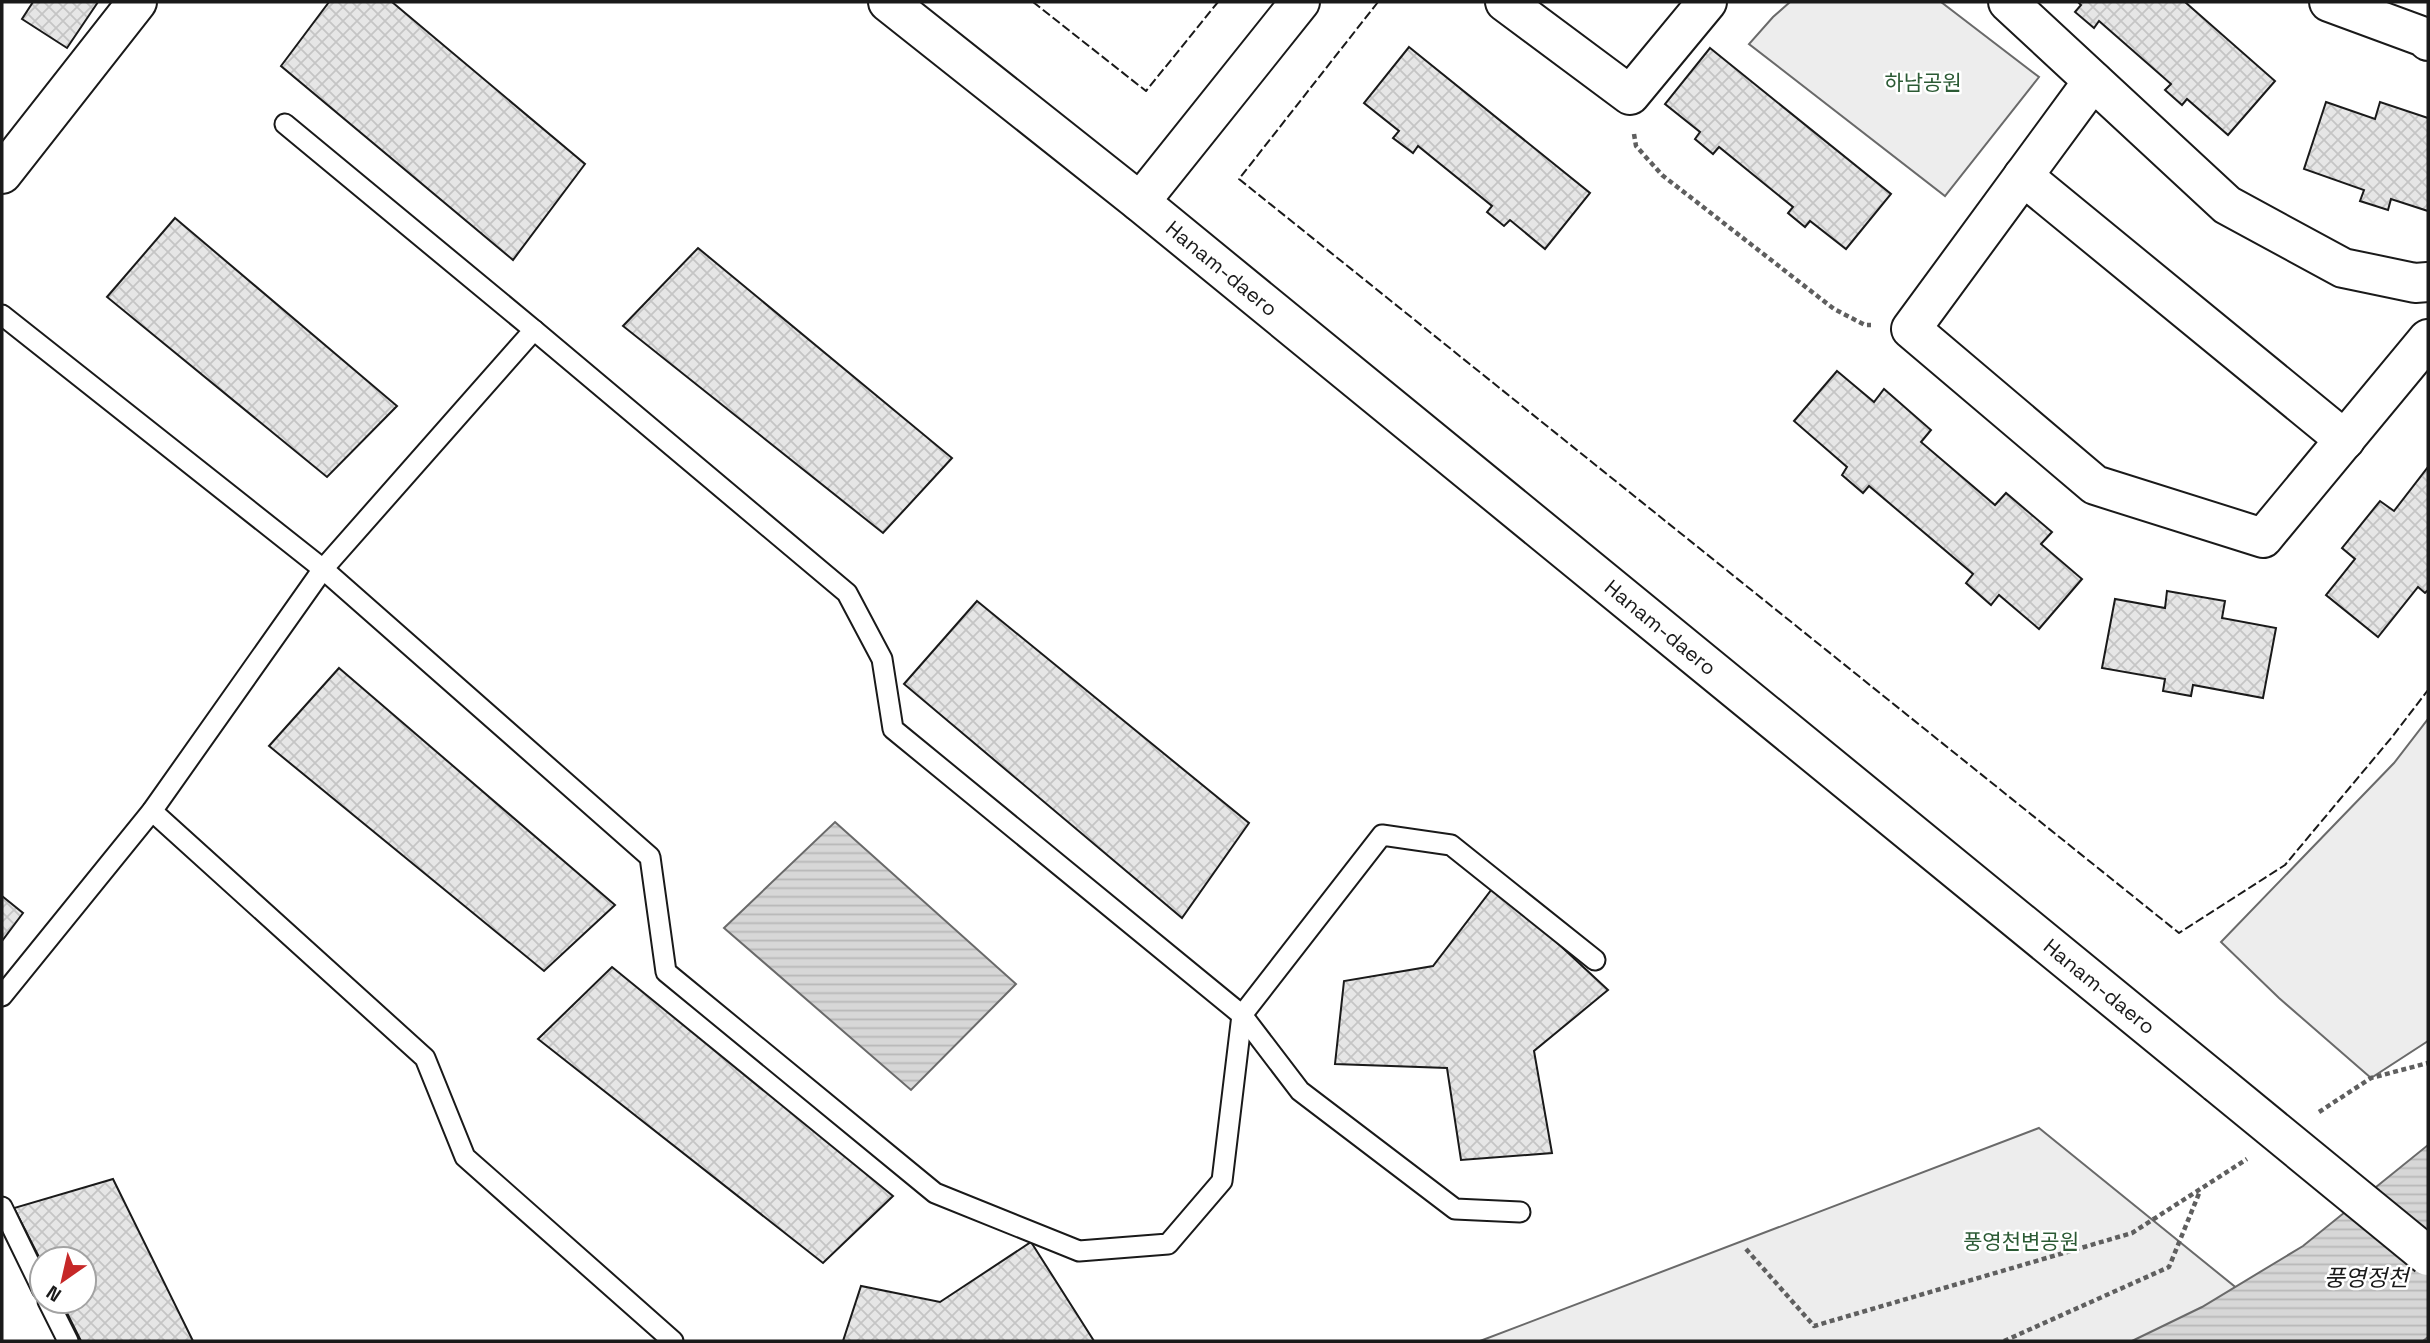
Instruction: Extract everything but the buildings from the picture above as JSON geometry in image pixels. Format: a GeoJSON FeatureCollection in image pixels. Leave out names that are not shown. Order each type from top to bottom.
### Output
{"type":"FeatureCollection","features":[{"type":"Feature","properties":{"kind":"street"},"geometry":{"type":"LineString","coordinates":[[2,174],[136,2]]}},
{"type":"Feature","properties":{"kind":"street","name":"Hanam-daero"},"geometry":{"type":"LineString","coordinates":[[888,2],[1140,202],[2428,1256]]}},
{"type":"Feature","properties":{"kind":"street"},"geometry":{"type":"LineString","coordinates":[[1140,202],[1300,2]]}},
{"type":"Feature","properties":{"kind":"street"},"geometry":{"type":"LineString","coordinates":[[1505,2],[1630,95],[1707,2]]}},
{"type":"Feature","properties":{"kind":"street"},"geometry":{"type":"LineString","coordinates":[[2008,2],[2227,205],[2343,268],[2415,283],[2428,282]]}},
{"type":"Feature","properties":{"kind":"street"},"geometry":{"type":"LineString","coordinates":[[2329,2],[2427,37]]}},
{"type":"Feature","properties":{"kind":"street"},"geometry":{"type":"LineString","coordinates":[[2094,81],[1911,329],[2095,485],[2263,538],[2428,340]]}},
{"type":"Feature","properties":{"kind":"street"},"geometry":{"type":"LineString","coordinates":[[2023,176],[2345,440]]}},
{"type":"Feature","properties":{"kind":"lane"},"geometry":{"type":"LineString","coordinates":[[285,124],[847,593],[882,659],[893,729],[1242,1015],[1300,1091],[1455,1209],[1520,1212]]}},
{"type":"Feature","properties":{"kind":"lane"},"geometry":{"type":"LineString","coordinates":[[2,315],[323,569],[650,857],[666,972],[935,1193],[1079,1251],[1168,1244],[1222,1181],[1242,1015],[1382,835],[1451,845],[1595,960]]}},
{"type":"Feature","properties":{"kind":"lane"},"geometry":{"type":"LineString","coordinates":[[2,996],[152,811],[323,569],[534,330]]}},
{"type":"Feature","properties":{"kind":"lane"},"geometry":{"type":"LineString","coordinates":[[152,811],[425,1058],[465,1157],[673,1341]]}},
{"type":"Feature","properties":{"kind":"lane"},"geometry":{"type":"LineString","coordinates":[[2,1207],[28,1260]]}},
{"type":"Feature","properties":{"kind":"lane"},"geometry":{"type":"LineString","coordinates":[[55,1315],[68,1341]]}},
{"type":"Feature","properties":{"kind":"path"},"geometry":{"type":"LineString","coordinates":[[1630,95],[1636,146],[1662,175],[1834,309],[1865,325],[1911,329]]}},
{"type":"Feature","properties":{"kind":"path"},"geometry":{"type":"LineString","coordinates":[[2314,1115],[2371,1078],[2428,1063]]}},
{"type":"Feature","properties":{"kind":"path"},"geometry":{"type":"LineString","coordinates":[[1746,1249],[1814,1326],[2132,1233],[2258,1153]]}},
{"type":"Feature","properties":{"kind":"path"},"geometry":{"type":"LineString","coordinates":[[2004,1341],[2169,1266],[2201,1190]]}},
{"type":"Feature","properties":{"kind":"shaded area","name":"하남공원"},"geometry":{"type":"Polygon","coordinates":[[[1790,2],[1941,2],[2039,77],[1945,196],[1749,44],[1790,2]]]}},
{"type":"Feature","properties":{"kind":"shaded area"},"geometry":{"type":"Polygon","coordinates":[[[2428,719],[2428,1041],[2371,1078],[2279,998],[2221,942],[2394,763],[2428,719]]]}},
{"type":"Feature","properties":{"kind":"shaded area","name":"풍영천변공원"},"geometry":{"type":"Polygon","coordinates":[[[2039,1128],[2302,1341],[1480,1341],[2039,1128]]]}},
{"type":"Feature","properties":{"kind":"water"},"geometry":{"type":"Polygon","coordinates":[[[835,822],[1016,984],[911,1090],[724,928],[835,822]]]}},
{"type":"Feature","properties":{"kind":"water","name":"풍영정천"},"geometry":{"type":"Polygon","coordinates":[[[2428,1145],[2428,1337],[2423,1341],[2132,1341],[2202,1307],[2303,1246],[2428,1145]]]}},
{"type":"Feature","properties":{"kind":"fence"},"geometry":{"type":"LineString","coordinates":[[1033,2],[1146,91],[1218,2]]}},
{"type":"Feature","properties":{"kind":"fence"},"geometry":{"type":"LineString","coordinates":[[1378,2],[1239,179],[2179,933],[2285,865],[2428,690]]}}]}
